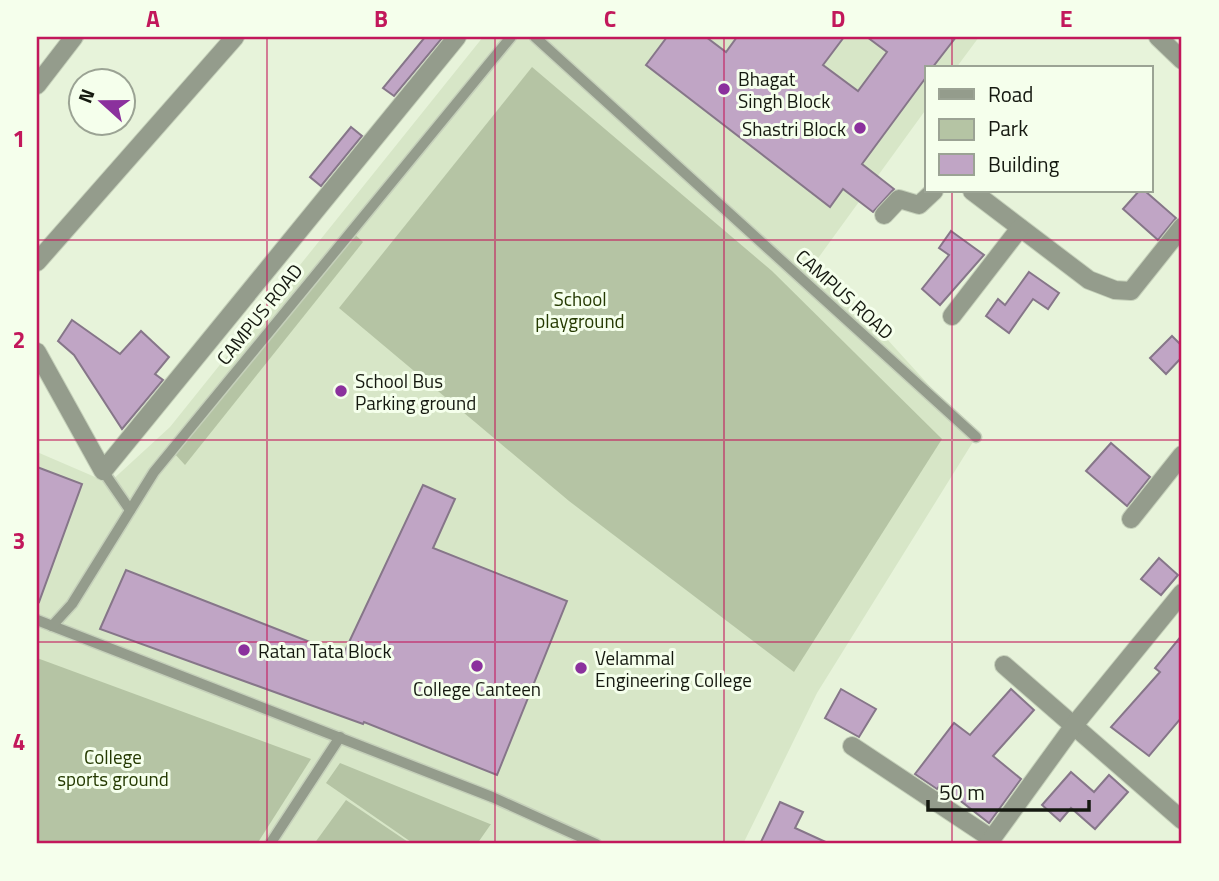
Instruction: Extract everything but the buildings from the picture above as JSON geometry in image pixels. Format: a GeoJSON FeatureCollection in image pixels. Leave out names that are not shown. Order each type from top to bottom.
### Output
{"type":"FeatureCollection","features":[{"type":"Feature","properties":{"kind":"street"},"geometry":{"type":"LineString","coordinates":[[37,85],[74,37]]}},
{"type":"Feature","properties":{"kind":"street"},"geometry":{"type":"LineString","coordinates":[[37,262],[235,37]]}},
{"type":"Feature","properties":{"kind":"street"},"geometry":{"type":"LineString","coordinates":[[37,352],[103,471],[457,37]]}},
{"type":"Feature","properties":{"kind":"street"},"geometry":{"type":"LineString","coordinates":[[1158,37],[1182,60]]}},
{"type":"Feature","properties":{"kind":"street"},"geometry":{"type":"LineString","coordinates":[[884,215],[899,199],[919,205],[933,192]]}},
{"type":"Feature","properties":{"kind":"street"},"geometry":{"type":"LineString","coordinates":[[973,192],[1089,280],[1115,290],[1131,291],[1182,227]]}},
{"type":"Feature","properties":{"kind":"street"},"geometry":{"type":"LineString","coordinates":[[952,316],[1020,228]]}},
{"type":"Feature","properties":{"kind":"street"},"geometry":{"type":"LineString","coordinates":[[1131,519],[1182,455]]}},
{"type":"Feature","properties":{"kind":"street"},"geometry":{"type":"LineString","coordinates":[[852,747],[990,842],[1075,724],[1182,593]]}},
{"type":"Feature","properties":{"kind":"street"},"geometry":{"type":"LineString","coordinates":[[1004,665],[1075,724],[1182,820]]}},
{"type":"Feature","properties":{"kind":"lane","name":"CAMPUS ROAD"},"geometry":{"type":"LineString","coordinates":[[52,626],[72,604],[153,472],[511,37]]}},
{"type":"Feature","properties":{"kind":"lane","name":"CAMPUS ROAD"},"geometry":{"type":"LineString","coordinates":[[535,37],[976,437]]}},
{"type":"Feature","properties":{"kind":"lane"},"geometry":{"type":"LineString","coordinates":[[103,471],[130,510]]}},
{"type":"Feature","properties":{"kind":"lane"},"geometry":{"type":"LineString","coordinates":[[37,620],[492,797],[596,844]]}},
{"type":"Feature","properties":{"kind":"lane"},"geometry":{"type":"LineString","coordinates":[[270,844],[340,737]]}},
{"type":"Feature","properties":{"kind":"shaded area"},"geometry":{"type":"Polygon","coordinates":[[[483,37],[979,37],[957,66],[925,66],[925,111],[816,261],[976,437],[817,693],[743,844],[37,844],[37,452],[109,483],[170,427],[483,37]]]}},
{"type":"Feature","properties":{"kind":"green space","name":"School playground"},"geometry":{"type":"Polygon","coordinates":[[[532,67],[772,271],[942,439],[794,672],[569,501],[339,308],[532,67]]]}},
{"type":"Feature","properties":{"kind":"green space"},"geometry":{"type":"Polygon","coordinates":[[[350,230],[363,242],[185,465],[173,452],[350,230]]]}},
{"type":"Feature","properties":{"kind":"green space","name":"College sports ground"},"geometry":{"type":"Polygon","coordinates":[[[37,658],[311,759],[257,844],[37,844],[37,658]]]}},
{"type":"Feature","properties":{"kind":"green space"},"geometry":{"type":"Polygon","coordinates":[[[340,763],[491,824],[477,844],[414,844],[326,783],[340,763]]]}},
{"type":"Feature","properties":{"kind":"green space"},"geometry":{"type":"Polygon","coordinates":[[[346,800],[411,844],[314,844],[346,800]]]}},
{"type":"Feature","properties":{"kind":"place","name":"Bhagat Singh Block"},"geometry":{"type":"Point","coordinates":[724,89]}},
{"type":"Feature","properties":{"kind":"place","name":"Shastri Block"},"geometry":{"type":"Point","coordinates":[860,128]}},
{"type":"Feature","properties":{"kind":"place","name":"School Bus Parking ground"},"geometry":{"type":"Point","coordinates":[341,391]}},
{"type":"Feature","properties":{"kind":"place","name":"Ratan Tata Block"},"geometry":{"type":"Point","coordinates":[244,650]}},
{"type":"Feature","properties":{"kind":"place","name":"College Canteen"},"geometry":{"type":"Point","coordinates":[477,666]}},
{"type":"Feature","properties":{"kind":"place","name":"Velammal Engineering College"},"geometry":{"type":"Point","coordinates":[581,668]}}]}
